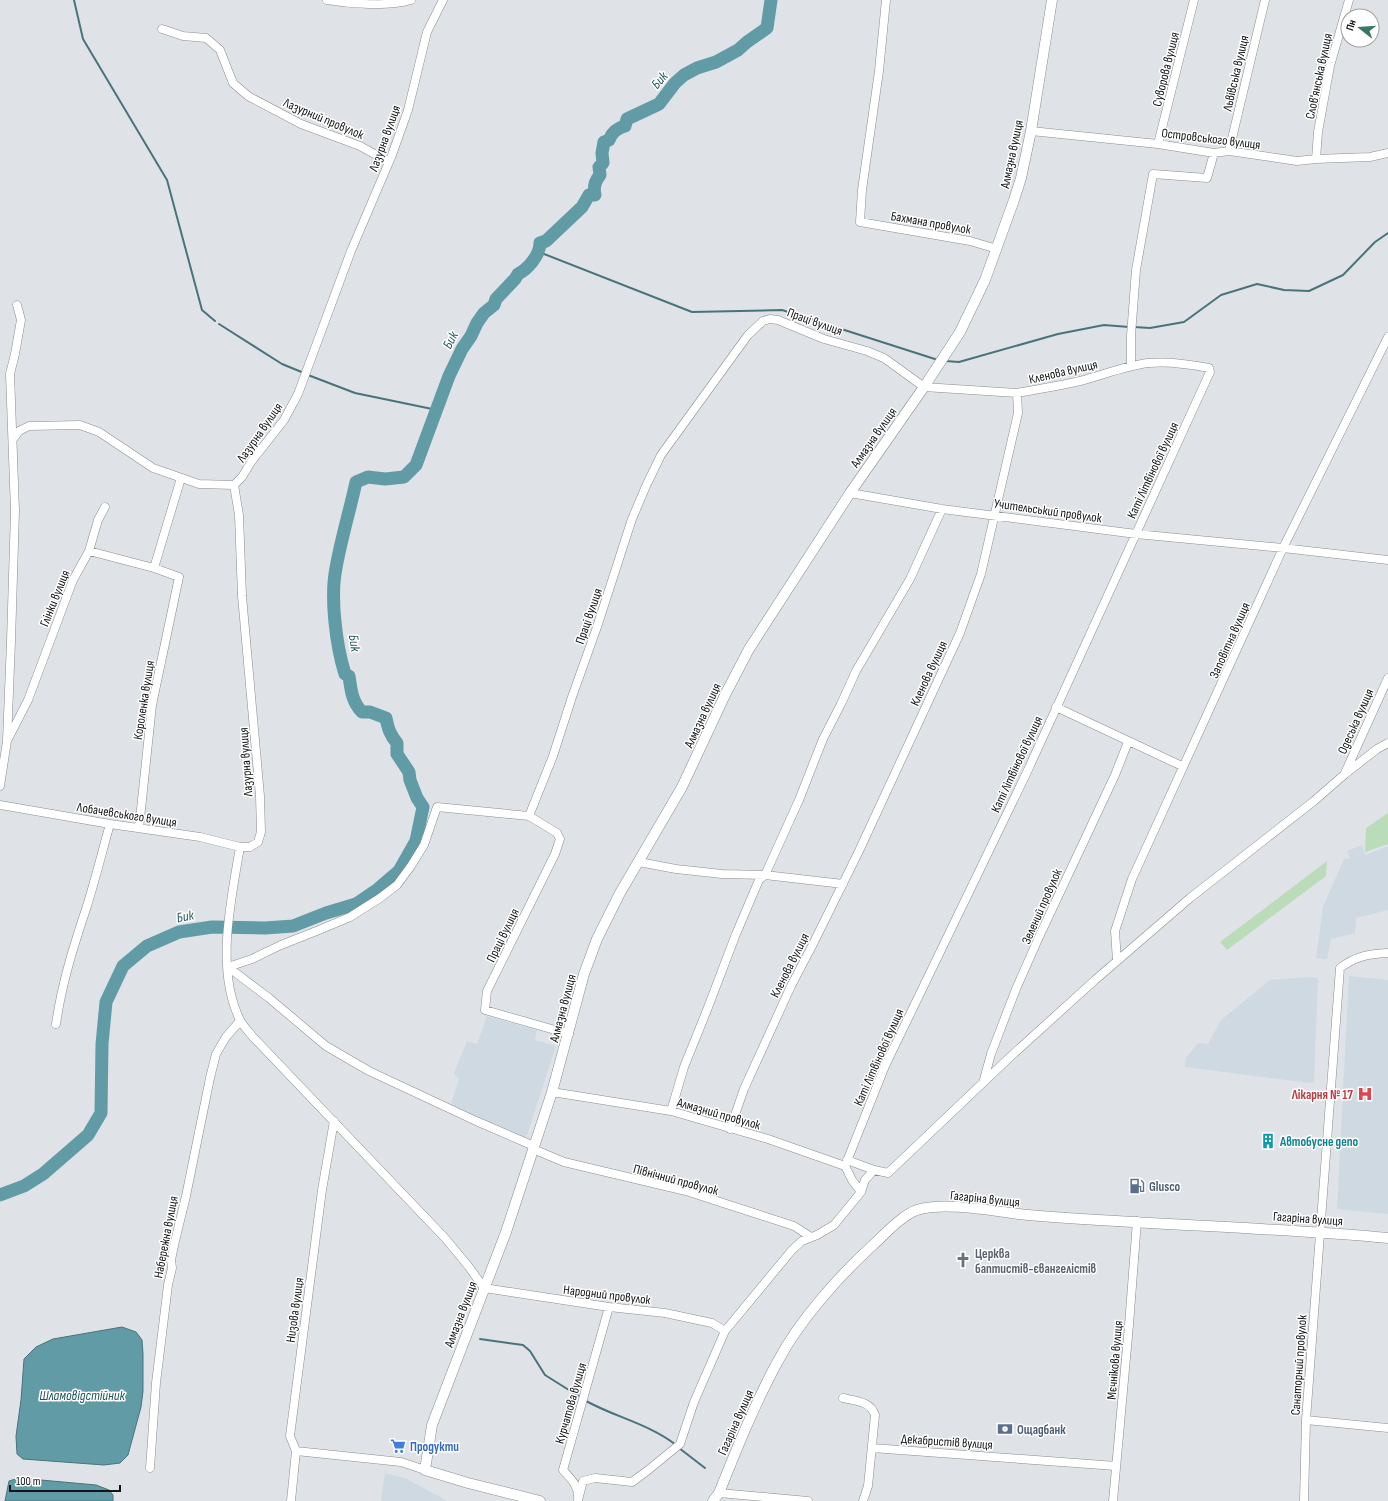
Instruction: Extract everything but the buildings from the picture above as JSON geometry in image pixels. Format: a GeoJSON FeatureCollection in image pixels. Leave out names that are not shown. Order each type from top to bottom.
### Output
{"type":"FeatureCollection","features":[{"type":"Feature","properties":{"kind":"main road","name":"Алмазна вулиця"},"geometry":{"type":"LineString","coordinates":[[425,1470],[432,1425],[506,1232],[552,1092],[569,1034],[584,974],[597,939],[620,893],[682,787],[749,649],[850,493],[924,387],[960,332],[985,280],[1021,178],[1031,131],[1052,0]]}},
{"type":"Feature","properties":{"kind":"main road","name":"Гагаріна вулиця"},"geometry":{"type":"LineString","coordinates":[[716,1497],[742,1435],[778,1360],[807,1317],[856,1260],[901,1220],[917,1210],[945,1206],[1028,1215],[1320,1232],[1388,1238]]}},
{"type":"Feature","properties":{"kind":"main road"},"geometry":{"type":"LineString","coordinates":[[425,1470],[468,1483],[540,1501]]}},
{"type":"Feature","properties":{"kind":"street"},"geometry":{"type":"LineString","coordinates":[[327,0],[345,3],[399,3],[411,0]]}},
{"type":"Feature","properties":{"kind":"street","name":"Лазурна вулиця"},"geometry":{"type":"LineString","coordinates":[[250,847],[258,842],[261,832],[260,796],[242,596],[239,515],[234,486],[284,420],[298,394],[343,272],[389,162],[408,110],[427,32],[443,0]]}},
{"type":"Feature","properties":{"kind":"street","name":"Бахмана провулок"},"geometry":{"type":"LineString","coordinates":[[886,0],[879,70],[862,190],[860,222],[970,241],[997,249]]}},
{"type":"Feature","properties":{"kind":"street","name":"Суворова вулиця"},"geometry":{"type":"LineString","coordinates":[[1158,144],[1194,0]]}},
{"type":"Feature","properties":{"kind":"street","name":"Львівська вулиця"},"geometry":{"type":"LineString","coordinates":[[1229,151],[1265,0]]}},
{"type":"Feature","properties":{"kind":"street","name":"Слов'янська вулиця"},"geometry":{"type":"LineString","coordinates":[[1316,159],[1318,132],[1330,66],[1349,0]]}},
{"type":"Feature","properties":{"kind":"street","name":"Лазурний провулок"},"geometry":{"type":"LineString","coordinates":[[162,29],[183,36],[206,38],[220,50],[233,83],[248,96],[301,124],[360,146],[389,162]]}},
{"type":"Feature","properties":{"kind":"street","name":"Островського вулиця"},"geometry":{"type":"LineString","coordinates":[[1031,131],[1158,144],[1214,153],[1229,151],[1297,162],[1316,159],[1370,157],[1388,153]]}},
{"type":"Feature","properties":{"kind":"street"},"geometry":{"type":"LineString","coordinates":[[1131,366],[1132,313],[1136,270],[1153,174],[1207,178],[1214,153]]}},
{"type":"Feature","properties":{"kind":"street"},"geometry":{"type":"LineString","coordinates":[[0,786],[7,741],[12,641],[15,511],[14,439],[10,374],[21,320],[18,305]]}},
{"type":"Feature","properties":{"kind":"street","name":"Праці вулиця"},"geometry":{"type":"LineString","coordinates":[[569,1034],[485,1010],[487,991],[555,854],[560,839],[557,833],[529,816],[553,756],[632,519],[661,455],[748,335],[763,321],[770,319],[778,320],[824,339],[867,351],[884,358],[924,387]]}},
{"type":"Feature","properties":{"kind":"street","name":"Заповітна вулиця"},"geometry":{"type":"LineString","coordinates":[[1117,961],[1115,931],[1132,879],[1182,766],[1224,679],[1283,548],[1388,337]]}},
{"type":"Feature","properties":{"kind":"street","name":"Кленова вулиця"},"geometry":{"type":"LineString","coordinates":[[730,1129],[744,1089],[788,993],[843,884],[960,633],[981,574],[1018,413],[1017,393],[1079,381],[1131,366],[1149,363],[1166,362],[1188,364],[1209,368],[1210,372]]}},
{"type":"Feature","properties":{"kind":"street","name":"Каті Літвінової вулиця"},"geometry":{"type":"LineString","coordinates":[[846,1163],[885,1066],[1027,772],[1210,372]]}},
{"type":"Feature","properties":{"kind":"street"},"geometry":{"type":"LineString","coordinates":[[924,387],[1017,393]]}},
{"type":"Feature","properties":{"kind":"street"},"geometry":{"type":"LineString","coordinates":[[14,439],[19,431],[29,426],[80,425],[99,432],[153,468],[199,484],[234,486]]}},
{"type":"Feature","properties":{"kind":"street"},"geometry":{"type":"LineString","coordinates":[[89,551],[154,568],[181,478]]}},
{"type":"Feature","properties":{"kind":"street","name":"Учительський провулок"},"geometry":{"type":"LineString","coordinates":[[850,493],[942,509],[1136,534],[1388,560]]}},
{"type":"Feature","properties":{"kind":"street","name":"Глінки вулиця"},"geometry":{"type":"LineString","coordinates":[[7,741],[28,700],[74,580],[89,551],[98,520],[105,507]]}},
{"type":"Feature","properties":{"kind":"street"},"geometry":{"type":"LineString","coordinates":[[671,1111],[684,1067],[736,934],[759,880],[765,875],[799,800],[823,740],[856,671],[910,579],[942,509]]}},
{"type":"Feature","properties":{"kind":"street","name":"Короленка вулиця"},"geometry":{"type":"LineString","coordinates":[[139,828],[152,705],[179,577],[154,568]]}},
{"type":"Feature","properties":{"kind":"street","name":"Одеська вулиця"},"geometry":{"type":"LineString","coordinates":[[1345,774],[1388,678]]}},
{"type":"Feature","properties":{"kind":"street"},"geometry":{"type":"LineString","coordinates":[[1056,706],[1128,742],[1182,766]]}},
{"type":"Feature","properties":{"kind":"street","name":"Зелений провулок"},"geometry":{"type":"LineString","coordinates":[[983,1084],[991,1054],[1016,989],[1111,783],[1128,742]]}},
{"type":"Feature","properties":{"kind":"street"},"geometry":{"type":"LineString","coordinates":[[578,1501],[583,1481],[595,1478],[632,1482],[680,1444],[694,1402],[725,1331],[792,1250],[802,1241],[817,1235],[834,1224],[861,1192],[865,1180],[874,1170],[888,1173],[1010,1057],[1190,898],[1314,801],[1345,774],[1377,749],[1388,743]]}},
{"type":"Feature","properties":{"kind":"street","name":"Лобачевського вулиця"},"geometry":{"type":"LineString","coordinates":[[0,804],[110,824],[200,837],[240,847],[250,847]]}},
{"type":"Feature","properties":{"kind":"street"},"geometry":{"type":"LineString","coordinates":[[228,967],[252,959],[350,916],[391,890],[408,871],[424,845],[437,807],[529,816]]}},
{"type":"Feature","properties":{"kind":"street"},"geometry":{"type":"LineString","coordinates":[[56,1024],[66,969],[86,909],[110,824]]}},
{"type":"Feature","properties":{"kind":"street"},"geometry":{"type":"LineString","coordinates":[[240,847],[230,910],[227,942],[228,980],[240,1022],[445,1238],[484,1288]]}},
{"type":"Feature","properties":{"kind":"street"},"geometry":{"type":"LineString","coordinates":[[639,862],[676,869],[722,874],[765,875],[843,884]]}},
{"type":"Feature","properties":{"kind":"street","name":"Санаторний провулок"},"geometry":{"type":"LineString","coordinates":[[1304,1501],[1306,1420],[1340,968],[1348,962],[1366,955],[1388,953]]}},
{"type":"Feature","properties":{"kind":"street","name":"Північний провулок"},"geometry":{"type":"LineString","coordinates":[[228,967],[269,998],[326,1046],[376,1074],[564,1162],[686,1191],[794,1226],[811,1237]]}},
{"type":"Feature","properties":{"kind":"street","name":"Набережна вулиця"},"geometry":{"type":"LineString","coordinates":[[150,1468],[157,1376],[168,1285],[172,1268],[171,1260],[175,1240],[186,1196],[216,1054],[226,1037],[240,1022]]}},
{"type":"Feature","properties":{"kind":"street","name":"Алмазний провулок"},"geometry":{"type":"LineString","coordinates":[[552,1092],[671,1111],[874,1170]]}},
{"type":"Feature","properties":{"kind":"street","name":"Низова вулиця"},"geometry":{"type":"LineString","coordinates":[[291,1501],[296,1451],[290,1436],[322,1190],[334,1121]]}},
{"type":"Feature","properties":{"kind":"street"},"geometry":{"type":"LineString","coordinates":[[846,1163],[852,1180],[861,1192]]}},
{"type":"Feature","properties":{"kind":"street","name":"Мєчнікова вулиця"},"geometry":{"type":"LineString","coordinates":[[1113,1501],[1137,1221]]}},
{"type":"Feature","properties":{"kind":"street","name":"Народний провулок"},"geometry":{"type":"LineString","coordinates":[[484,1288],[609,1307],[665,1313],[712,1323],[725,1331]]}},
{"type":"Feature","properties":{"kind":"street","name":"Курчатова вулиця"},"geometry":{"type":"LineString","coordinates":[[578,1501],[578,1491],[574,1483],[563,1470],[609,1307]]}},
{"type":"Feature","properties":{"kind":"street"},"geometry":{"type":"LineString","coordinates":[[843,1398],[865,1403],[873,1409],[875,1415],[868,1486],[863,1501]]}},
{"type":"Feature","properties":{"kind":"street"},"geometry":{"type":"LineString","coordinates":[[1306,1420],[1388,1428]]}},
{"type":"Feature","properties":{"kind":"street","name":"Декабристів вулиця"},"geometry":{"type":"LineString","coordinates":[[872,1448],[1116,1466]]}},
{"type":"Feature","properties":{"kind":"street"},"geometry":{"type":"LineString","coordinates":[[296,1451],[401,1462],[425,1470]]}},
{"type":"Feature","properties":{"kind":"street"},"geometry":{"type":"LineString","coordinates":[[716,1497],[808,1501]]}},
{"type":"Feature","properties":{"kind":"shaded area"},"geometry":{"type":"Polygon","coordinates":[[[1362,845],[1365,855],[1388,846],[1388,910],[1356,918],[1355,933],[1331,939],[1327,959],[1316,958],[1323,907],[1344,859],[1350,858],[1347,851],[1362,845]]]}},
{"type":"Feature","properties":{"kind":"shaded area","name":"Лікарня № 17"},"geometry":{"type":"Polygon","coordinates":[[[1349,976],[1388,980],[1388,1214],[1337,1209],[1349,976]]]}},
{"type":"Feature","properties":{"kind":"shaded area"},"geometry":{"type":"Polygon","coordinates":[[[1312,977],[1318,978],[1314,1082],[1309,1083],[1185,1067],[1186,1058],[1198,1043],[1208,1044],[1221,1020],[1270,980],[1312,977]]]}},
{"type":"Feature","properties":{"kind":"shaded area"},"geometry":{"type":"Polygon","coordinates":[[[487,1016],[537,1030],[535,1040],[556,1046],[526,1138],[483,1121],[451,1104],[459,1079],[454,1073],[467,1041],[477,1044],[487,1016]]]}},
{"type":"Feature","properties":{"kind":"shaded area"},"geometry":{"type":"Polygon","coordinates":[[[385,1473],[407,1479],[447,1501],[381,1501],[385,1473]]]}},
{"type":"Feature","properties":{"kind":"green space"},"geometry":{"type":"Polygon","coordinates":[[[1388,813],[1388,844],[1365,852],[1366,828],[1388,813]]]}},
{"type":"Feature","properties":{"kind":"green space"},"geometry":{"type":"Polygon","coordinates":[[[1327,861],[1326,876],[1227,950],[1220,942],[1327,861]]]}},
{"type":"Feature","properties":{"kind":"water","name":"Шламовідстійник"},"geometry":{"type":"Polygon","coordinates":[[[122,1327],[136,1332],[142,1340],[143,1354],[143,1391],[141,1407],[128,1455],[120,1463],[104,1465],[23,1459],[17,1454],[16,1436],[21,1400],[24,1359],[36,1347],[53,1339],[122,1327]]]}},
{"type":"Feature","properties":{"kind":"water"},"geometry":{"type":"Polygon","coordinates":[[[19,1478],[96,1485],[109,1490],[113,1495],[113,1501],[5,1501],[9,1481],[19,1478]]]}},
{"type":"Feature","properties":{"kind":"waterway"},"geometry":{"type":"LineString","coordinates":[[74,0],[83,39],[167,180],[202,310],[215,321]]}},
{"type":"Feature","properties":{"kind":"waterway","name":"Бик"},"geometry":{"type":"LineString","coordinates":[[0,1195],[24,1186],[43,1174],[88,1135],[101,1113],[102,1044],[106,1002],[123,966],[147,946],[179,932],[212,927],[265,928],[293,926],[326,913],[356,904],[378,889],[399,871],[416,841],[423,807],[417,798],[410,780],[409,772],[397,754],[397,743],[390,731],[386,718],[370,712],[362,712],[354,700],[349,676],[345,674],[342,662],[335,621],[334,580],[340,546],[356,482],[368,477],[385,479],[404,477],[416,465],[449,376],[477,323],[484,313],[494,305],[496,299],[518,274],[526,269],[533,261],[538,252],[540,243],[546,241],[582,207],[589,195],[595,195],[595,184],[600,175],[599,167],[603,163],[602,153],[604,142],[609,140],[615,131],[625,126],[627,119],[659,104],[675,83],[684,75],[697,68],[716,62],[738,50],[767,28],[771,0]]}},
{"type":"Feature","properties":{"kind":"waterway"},"geometry":{"type":"LineString","coordinates":[[1134,327],[1150,328],[1184,322],[1221,295],[1257,284],[1284,290],[1309,291],[1343,275],[1375,242],[1388,233]]}},
{"type":"Feature","properties":{"kind":"waterway"},"geometry":{"type":"LineString","coordinates":[[539,252],[692,312],[782,310],[938,360]]}},
{"type":"Feature","properties":{"kind":"waterway"},"geometry":{"type":"LineString","coordinates":[[219,324],[282,364],[304,373]]}},
{"type":"Feature","properties":{"kind":"waterway"},"geometry":{"type":"LineString","coordinates":[[945,361],[959,362],[1058,334],[1104,325],[1129,327]]}},
{"type":"Feature","properties":{"kind":"waterway"},"geometry":{"type":"LineString","coordinates":[[308,375],[355,393],[437,410]]}},
{"type":"Feature","properties":{"kind":"waterway"},"geometry":{"type":"LineString","coordinates":[[480,1339],[523,1345],[530,1351],[545,1375],[580,1397]]}},
{"type":"Feature","properties":{"kind":"waterway"},"geometry":{"type":"LineString","coordinates":[[586,1401],[643,1426],[676,1445]]}},
{"type":"Feature","properties":{"kind":"waterway"},"geometry":{"type":"LineString","coordinates":[[679,1448],[705,1468]]}},
{"type":"Feature","properties":{"kind":"place","name":"Лікарня № 17"},"geometry":{"type":"Point","coordinates":[1365,1094]}},
{"type":"Feature","properties":{"kind":"place","name":"Автобусне депо"},"geometry":{"type":"Point","coordinates":[1268,1141]}},
{"type":"Feature","properties":{"kind":"place","name":"Glusco"},"geometry":{"type":"Point","coordinates":[1137,1186]}},
{"type":"Feature","properties":{"kind":"place","name":"Церква баптистів-євангелістів"},"geometry":{"type":"Point","coordinates":[963,1260]}},
{"type":"Feature","properties":{"kind":"place","name":"Ощадбанк"},"geometry":{"type":"Point","coordinates":[1005,1429]}},
{"type":"Feature","properties":{"kind":"place","name":"Продукти"},"geometry":{"type":"Point","coordinates":[398,1446]}}]}
